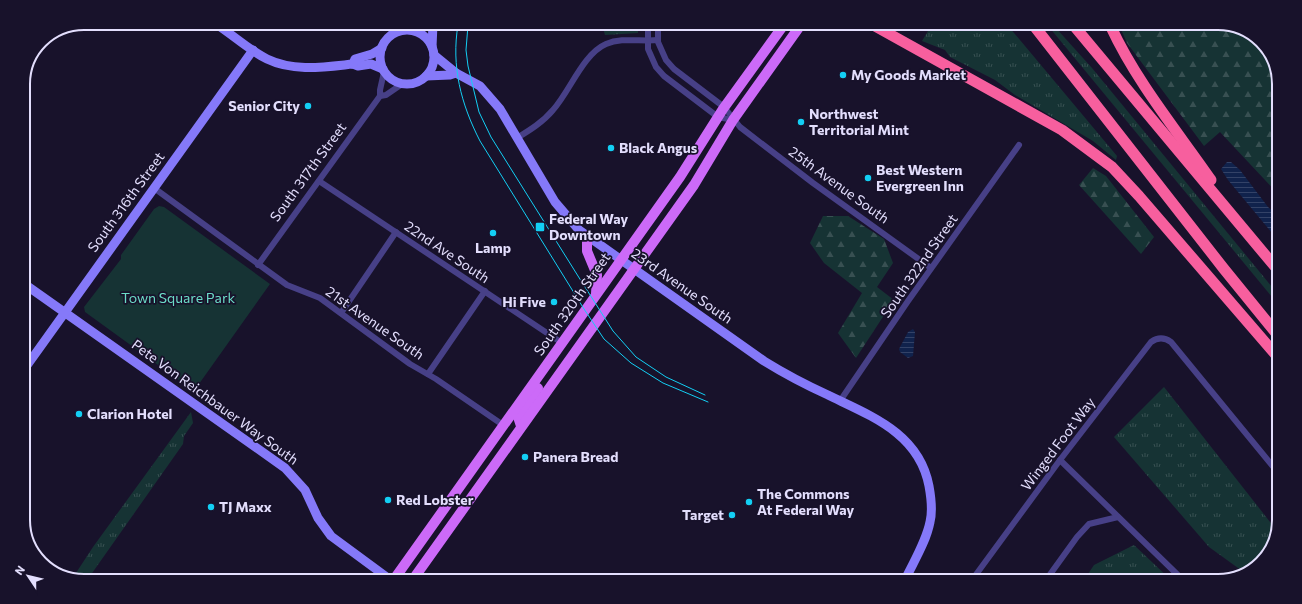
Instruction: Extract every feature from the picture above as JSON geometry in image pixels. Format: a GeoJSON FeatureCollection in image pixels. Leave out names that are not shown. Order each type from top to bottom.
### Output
{"type":"FeatureCollection","features":[{"type":"Feature","properties":{"kind":"highway"},"geometry":{"type":"LineString","coordinates":[[882,30],[1062,130],[1112,167],[1139,196],[1272,350]]}},
{"type":"Feature","properties":{"kind":"highway"},"geometry":{"type":"LineString","coordinates":[[1032,30],[1066,68]]}},
{"type":"Feature","properties":{"kind":"highway"},"geometry":{"type":"LineString","coordinates":[[1037,30],[1272,328]]}},
{"type":"Feature","properties":{"kind":"highway"},"geometry":{"type":"LineString","coordinates":[[1078,30],[1272,263]]}},
{"type":"Feature","properties":{"kind":"highway"},"geometry":{"type":"LineString","coordinates":[[1113,30],[1145,85],[1252,239]]}},
{"type":"Feature","properties":{"kind":"main road","name":"South 320th Street"},"geometry":{"type":"LineString","coordinates":[[398,574],[680,177],[724,107],[780,30]]}},
{"type":"Feature","properties":{"kind":"main road","name":"South 320th Street"},"geometry":{"type":"LineString","coordinates":[[417,574],[694,185],[733,120],[797,30]]}},
{"type":"Feature","properties":{"kind":"main road"},"geometry":{"type":"LineString","coordinates":[[587,236],[587,251],[597,276],[595,296]]}},
{"type":"Feature","properties":{"kind":"main road"},"geometry":{"type":"LineString","coordinates":[[521,426],[518,417],[544,379],[552,357]]}},
{"type":"Feature","properties":{"kind":"main road"},"geometry":{"type":"LineString","coordinates":[[476,489],[481,471],[507,435],[507,429],[503,425]]}},
{"type":"Feature","properties":{"kind":"street"},"geometry":{"type":"LineString","coordinates":[[225,30],[266,58],[292,66],[312,68],[370,64],[384,70]]}},
{"type":"Feature","properties":{"kind":"street"},"geometry":{"type":"LineString","coordinates":[[426,76],[450,75],[456,73],[433,51],[424,37],[419,33],[406,30],[396,33],[388,39],[382,48],[380,60],[384,70],[390,78],[402,84],[418,82],[431,70],[433,51],[433,30]]}},
{"type":"Feature","properties":{"kind":"street"},"geometry":{"type":"LineString","coordinates":[[648,30],[647,41],[651,58],[656,67],[664,76],[718,117],[733,120]]}},
{"type":"Feature","properties":{"kind":"street"},"geometry":{"type":"LineString","coordinates":[[658,30],[658,40],[666,60],[674,69],[724,107],[733,120]]}},
{"type":"Feature","properties":{"kind":"street"},"geometry":{"type":"LineString","coordinates":[[517,138],[542,121],[553,110],[597,49],[606,44],[618,41],[658,40]]}},
{"type":"Feature","properties":{"kind":"street"},"geometry":{"type":"LineString","coordinates":[[353,64],[355,59],[372,54],[382,48]]}},
{"type":"Feature","properties":{"kind":"street","name":"South 316th Street"},"geometry":{"type":"LineString","coordinates":[[30,361],[253,50]]}},
{"type":"Feature","properties":{"kind":"street","name":"South 317th Street"},"geometry":{"type":"LineString","coordinates":[[258,265],[380,96],[384,70]]}},
{"type":"Feature","properties":{"kind":"street","name":"23rd Avenue South"},"geometry":{"type":"LineString","coordinates":[[456,73],[474,82],[490,96],[560,209],[572,223],[587,236],[764,361],[876,418],[896,431],[914,449],[922,464],[930,488],[932,511],[926,538],[907,574]]}},
{"type":"Feature","properties":{"kind":"street","name":"South 317th Street"},"geometry":{"type":"LineString","coordinates":[[380,96],[386,95],[402,84]]}},
{"type":"Feature","properties":{"kind":"street","name":"25th Avenue South"},"geometry":{"type":"LineString","coordinates":[[733,120],[814,183],[931,268]]}},
{"type":"Feature","properties":{"kind":"street","name":"South 322nd Street"},"geometry":{"type":"LineString","coordinates":[[840,401],[931,268],[1019,145]]}},
{"type":"Feature","properties":{"kind":"street","name":"22nd Ave South"},"geometry":{"type":"LineString","coordinates":[[319,181],[562,343]]}},
{"type":"Feature","properties":{"kind":"street","name":"21st Avenue South"},"geometry":{"type":"LineString","coordinates":[[154,188],[287,285],[320,298],[410,364],[428,374],[503,425]]}},
{"type":"Feature","properties":{"kind":"street"},"geometry":{"type":"LineString","coordinates":[[340,313],[396,232]]}},
{"type":"Feature","properties":{"kind":"street","name":"Pete Von Reichbauer Way South"},"geometry":{"type":"LineString","coordinates":[[30,288],[285,468],[305,490],[318,518],[331,536],[383,574]]}},
{"type":"Feature","properties":{"kind":"street"},"geometry":{"type":"LineString","coordinates":[[428,374],[484,291]]}},
{"type":"Feature","properties":{"kind":"street","name":"Winged Foot Way"},"geometry":{"type":"LineString","coordinates":[[976,574],[1060,460],[1151,342],[1162,338],[1171,342],[1272,465]]}},
{"type":"Feature","properties":{"kind":"street"},"geometry":{"type":"LineString","coordinates":[[1060,460],[1177,574]]}},
{"type":"Feature","properties":{"kind":"street"},"geometry":{"type":"LineString","coordinates":[[1050,574],[1077,537],[1089,524],[1118,517]]}},
{"type":"Feature","properties":{"kind":"green space"},"geometry":{"type":"Polygon","coordinates":[[[604,30],[638,30],[638,33],[605,35],[604,30]]]}},
{"type":"Feature","properties":{"kind":"green space"},"geometry":{"type":"Polygon","coordinates":[[[929,30],[1012,30],[1117,156],[1116,160],[1093,141],[1015,95],[995,80],[950,57],[945,50],[922,41],[929,30]]]}},
{"type":"Feature","properties":{"kind":"green space"},"geometry":{"type":"Polygon","coordinates":[[[1051,30],[1058,30],[1092,68],[1272,287],[1272,297],[1051,30]]]}},
{"type":"Feature","properties":{"kind":"green space"},"geometry":{"type":"Polygon","coordinates":[[[1121,30],[1218,30],[1238,34],[1251,41],[1263,54],[1271,74],[1272,188],[1220,132],[1204,146],[1127,43],[1121,30]]]}},
{"type":"Feature","properties":{"kind":"green space"},"geometry":{"type":"Polygon","coordinates":[[[1093,168],[1106,176],[1154,237],[1141,254],[1079,185],[1093,168]]]}},
{"type":"Feature","properties":{"kind":"green space","name":"Town Square Park"},"geometry":{"type":"Polygon","coordinates":[[[159,206],[164,207],[270,284],[194,391],[85,312],[84,307],[121,259],[121,255],[154,209],[159,206]]]}},
{"type":"Feature","properties":{"kind":"green space"},"geometry":{"type":"Polygon","coordinates":[[[823,216],[848,216],[884,239],[893,263],[877,287],[894,300],[856,358],[838,333],[862,293],[824,263],[810,243],[823,216]]]}},
{"type":"Feature","properties":{"kind":"green space"},"geometry":{"type":"Polygon","coordinates":[[[1164,387],[1272,524],[1268,540],[1263,550],[1253,561],[1240,569],[1209,547],[1114,437],[1164,387]]]}},
{"type":"Feature","properties":{"kind":"green space"},"geometry":{"type":"Polygon","coordinates":[[[191,412],[193,423],[184,436],[183,444],[91,574],[76,573],[93,547],[191,412]]]}},
{"type":"Feature","properties":{"kind":"green space"},"geometry":{"type":"Polygon","coordinates":[[[1134,545],[1165,574],[1088,574],[1094,565],[1134,545]]]}},
{"type":"Feature","properties":{"kind":"water"},"geometry":{"type":"Polygon","coordinates":[[[1227,162],[1231,162],[1240,170],[1272,211],[1272,233],[1228,180],[1221,169],[1227,162]]]}},
{"type":"Feature","properties":{"kind":"water"},"geometry":{"type":"Polygon","coordinates":[[[913,329],[915,332],[913,356],[908,358],[900,352],[899,349],[908,332],[913,329]]]}},
{"type":"Feature","properties":{"kind":"tram line"},"geometry":{"type":"LineString","coordinates":[[457,30],[456,55],[459,84],[473,127],[480,141],[604,339],[631,363],[663,383],[708,402]]}},
{"type":"Feature","properties":{"kind":"tram line"},"geometry":{"type":"LineString","coordinates":[[468,30],[466,50],[468,66],[479,112],[491,137],[613,331],[636,357],[666,377],[705,395]]}},
{"type":"Feature","properties":{"kind":"place","name":"My Goods Market"},"geometry":{"type":"Point","coordinates":[843,75]}},
{"type":"Feature","properties":{"kind":"place","name":"Senior City"},"geometry":{"type":"Point","coordinates":[308,106]}},
{"type":"Feature","properties":{"kind":"place","name":"Northwest Territorial Mint"},"geometry":{"type":"Point","coordinates":[801,122]}},
{"type":"Feature","properties":{"kind":"place","name":"Black Angus"},"geometry":{"type":"Point","coordinates":[611,148]}},
{"type":"Feature","properties":{"kind":"place","name":"Best Western Evergreen Inn"},"geometry":{"type":"Point","coordinates":[868,178]}},
{"type":"Feature","properties":{"kind":"place","name":"Federal Way Downtown"},"geometry":{"type":"Point","coordinates":[540,227]}},
{"type":"Feature","properties":{"kind":"place","name":"Lamp"},"geometry":{"type":"Point","coordinates":[493,233]}},
{"type":"Feature","properties":{"kind":"place","name":"Hi Five"},"geometry":{"type":"Point","coordinates":[554,302]}},
{"type":"Feature","properties":{"kind":"place","name":"Clarion Hotel"},"geometry":{"type":"Point","coordinates":[79,414]}},
{"type":"Feature","properties":{"kind":"place","name":"Panera Bread"},"geometry":{"type":"Point","coordinates":[525,457]}},
{"type":"Feature","properties":{"kind":"place","name":"Red Lobster"},"geometry":{"type":"Point","coordinates":[388,500]}},
{"type":"Feature","properties":{"kind":"place","name":"The Commons At Federal Way"},"geometry":{"type":"Point","coordinates":[749,502]}},
{"type":"Feature","properties":{"kind":"place","name":"TJ Maxx"},"geometry":{"type":"Point","coordinates":[211,507]}},
{"type":"Feature","properties":{"kind":"place","name":"Target"},"geometry":{"type":"Point","coordinates":[732,515]}}]}
